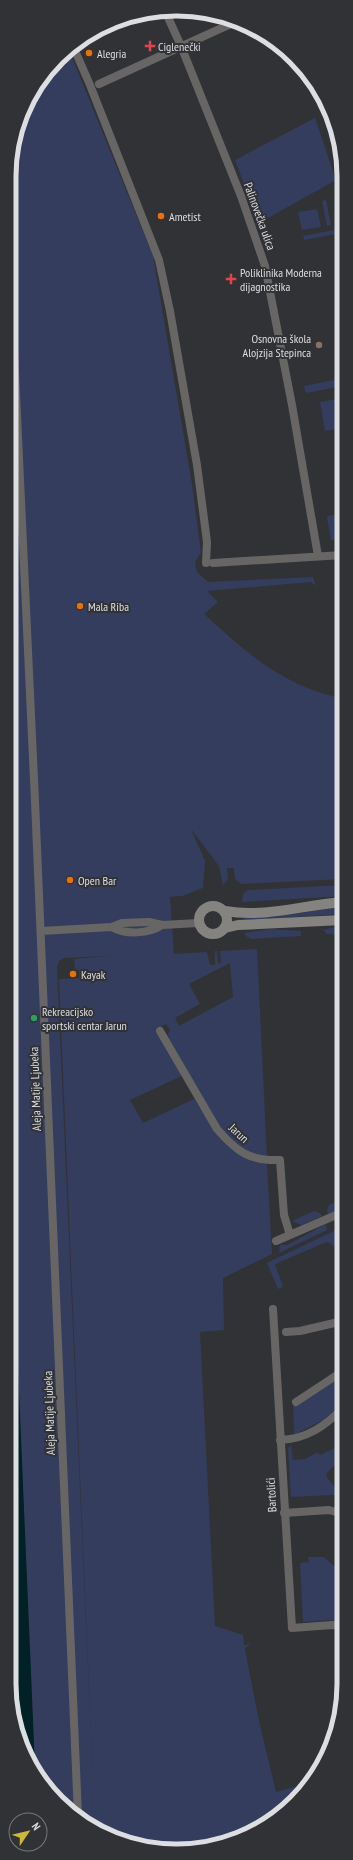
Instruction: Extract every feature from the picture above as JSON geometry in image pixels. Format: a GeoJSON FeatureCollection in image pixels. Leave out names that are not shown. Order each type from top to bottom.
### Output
{"type":"FeatureCollection","features":[{"type":"Feature","properties":{"kind":"street","name":"Palinovečka ulica"},"geometry":{"type":"LineString","coordinates":[[167,16],[181,46],[241,196],[265,266],[290,394],[318,556]]}},
{"type":"Feature","properties":{"kind":"street"},"geometry":{"type":"LineString","coordinates":[[99,84],[228,25]]}},
{"type":"Feature","properties":{"kind":"street"},"geometry":{"type":"LineString","coordinates":[[76,52],[159,260],[171,318],[197,465],[210,563],[337,555]]}},
{"type":"Feature","properties":{"kind":"street","name":"Aleja Matije Ljubeka"},"geometry":{"type":"LineString","coordinates":[[16,394],[41,931],[78,1810]]}},
{"type":"Feature","properties":{"kind":"street"},"geometry":{"type":"LineString","coordinates":[[225,911],[246,913],[291,910],[337,903]]}},
{"type":"Feature","properties":{"kind":"street"},"geometry":{"type":"LineString","coordinates":[[225,928],[228,920],[225,911],[219,906],[214,905],[205,907],[200,914],[199,923],[203,930],[210,934],[219,933],[225,928],[238,925],[337,920]]}},
{"type":"Feature","properties":{"kind":"street"},"geometry":{"type":"LineString","coordinates":[[41,931],[112,927],[122,923],[149,922],[162,926],[199,923]]}},
{"type":"Feature","properties":{"kind":"street","name":"Jarun"},"geometry":{"type":"LineString","coordinates":[[160,1031],[217,1129],[226,1139],[248,1156],[266,1160],[280,1160],[284,1215],[290,1235]]}},
{"type":"Feature","properties":{"kind":"street"},"geometry":{"type":"LineString","coordinates":[[276,1241],[337,1215]]}},
{"type":"Feature","properties":{"kind":"street","name":"Bartolići"},"geometry":{"type":"LineString","coordinates":[[273,1309],[292,1628],[337,1625]]}},
{"type":"Feature","properties":{"kind":"street"},"geometry":{"type":"LineString","coordinates":[[286,1332],[300,1331],[337,1322]]}},
{"type":"Feature","properties":{"kind":"street"},"geometry":{"type":"LineString","coordinates":[[296,1402],[337,1375]]}},
{"type":"Feature","properties":{"kind":"street"},"geometry":{"type":"LineString","coordinates":[[280,1440],[296,1439],[329,1422],[337,1414]]}},
{"type":"Feature","properties":{"kind":"street"},"geometry":{"type":"LineString","coordinates":[[284,1513],[329,1510],[337,1512]]}},
{"type":"Feature","properties":{"kind":"shaded area"},"geometry":{"type":"Polygon","coordinates":[[[71,56],[153,256],[192,484],[201,553],[195,562],[197,572],[208,582],[313,577],[316,586],[311,582],[207,591],[218,602],[204,614],[258,660],[282,676],[312,690],[337,697],[337,879],[241,884],[235,879],[234,868],[227,868],[228,879],[223,885],[219,866],[191,829],[205,861],[203,888],[182,896],[170,897],[174,954],[207,952],[210,965],[215,965],[215,951],[217,951],[218,963],[221,963],[220,951],[257,949],[267,1158],[260,1157],[239,1147],[222,1131],[172,1044],[168,1035],[170,1030],[166,1024],[155,1030],[182,1076],[130,1100],[143,1123],[194,1099],[215,1130],[246,1158],[254,1162],[267,1164],[272,1254],[223,1278],[224,1330],[200,1332],[215,1626],[243,1635],[244,1645],[251,1644],[246,1647],[245,1650],[259,1721],[276,1792],[300,1785],[290,1797],[266,1817],[238,1832],[218,1839],[187,1844],[166,1844],[135,1839],[115,1832],[87,1817],[63,1797],[49,1781],[28,1745],[21,1725],[17,1704],[16,166],[21,135],[28,115],[43,87],[63,63],[71,56]],[[110,956],[64,958],[59,961],[57,968],[94,1805],[59,979],[79,978],[79,970],[75,969],[74,959],[110,956]],[[230,963],[189,984],[200,1004],[175,1018],[179,1026],[233,997],[230,963]]]}},
{"type":"Feature","properties":{"kind":"shaded area"},"geometry":{"type":"Polygon","coordinates":[[[307,83],[316,97],[314,98],[307,83]]]}},
{"type":"Feature","properties":{"kind":"shaded area"},"geometry":{"type":"Polygon","coordinates":[[[315,118],[336,180],[259,223],[235,160],[315,118]]]}},
{"type":"Feature","properties":{"kind":"shaded area"},"geometry":{"type":"Polygon","coordinates":[[[327,123],[332,135],[336,157],[325,124],[327,123]]]}},
{"type":"Feature","properties":{"kind":"shaded area"},"geometry":{"type":"Polygon","coordinates":[[[326,200],[331,225],[327,226],[322,201],[326,200]]]}},
{"type":"Feature","properties":{"kind":"shaded area"},"geometry":{"type":"Polygon","coordinates":[[[317,209],[321,227],[302,230],[298,212],[317,209]]]}},
{"type":"Feature","properties":{"kind":"shaded area"},"geometry":{"type":"Polygon","coordinates":[[[337,230],[337,234],[304,240],[303,236],[337,230]]]}},
{"type":"Feature","properties":{"kind":"shaded area"},"geometry":{"type":"Polygon","coordinates":[[[337,379],[337,387],[306,393],[304,386],[337,379]]]}},
{"type":"Feature","properties":{"kind":"shaded area"},"geometry":{"type":"Polygon","coordinates":[[[337,399],[337,429],[325,431],[320,402],[337,399]]]}},
{"type":"Feature","properties":{"kind":"shaded area"},"geometry":{"type":"Polygon","coordinates":[[[337,514],[337,540],[331,540],[327,518],[328,516],[337,514]]]}},
{"type":"Feature","properties":{"kind":"shaded area"},"geometry":{"type":"Polygon","coordinates":[[[337,885],[337,896],[242,902],[243,894],[248,890],[337,885]]]}},
{"type":"Feature","properties":{"kind":"shaded area"},"geometry":{"type":"Polygon","coordinates":[[[337,907],[337,914],[244,920],[244,917],[296,914],[337,907]]]}},
{"type":"Feature","properties":{"kind":"shaded area"},"geometry":{"type":"Polygon","coordinates":[[[337,926],[337,935],[327,934],[323,930],[337,926]]]}},
{"type":"Feature","properties":{"kind":"shaded area"},"geometry":{"type":"Polygon","coordinates":[[[271,929],[301,931],[301,936],[251,939],[244,933],[271,929]]]}},
{"type":"Feature","properties":{"kind":"shaded area"},"geometry":{"type":"Polygon","coordinates":[[[337,1202],[337,1210],[328,1214],[327,1210],[329,1205],[337,1202]]]}},
{"type":"Feature","properties":{"kind":"shaded area"},"geometry":{"type":"Polygon","coordinates":[[[314,1211],[320,1213],[322,1216],[301,1225],[292,1221],[314,1211]]]}},
{"type":"Feature","properties":{"kind":"shaded area"},"geometry":{"type":"Polygon","coordinates":[[[326,1224],[327,1230],[279,1253],[280,1245],[287,1245],[326,1224]]]}},
{"type":"Feature","properties":{"kind":"shaded area"},"geometry":{"type":"Polygon","coordinates":[[[337,1230],[337,1243],[333,1246],[328,1242],[324,1243],[275,1264],[283,1287],[278,1289],[267,1263],[337,1230]]]}},
{"type":"Feature","properties":{"kind":"shaded area"},"geometry":{"type":"Polygon","coordinates":[[[16,1320],[35,1757],[28,1745],[21,1725],[16,1694],[16,1320]]]}},
{"type":"Feature","properties":{"kind":"shaded area"},"geometry":{"type":"Polygon","coordinates":[[[337,1378],[337,1409],[323,1420],[294,1435],[293,1399],[337,1378]]]}},
{"type":"Feature","properties":{"kind":"shaded area"},"geometry":{"type":"Polygon","coordinates":[[[291,1445],[293,1460],[305,1459],[318,1452],[320,1455],[337,1447],[337,1462],[326,1474],[328,1479],[337,1489],[337,1496],[291,1497],[288,1448],[291,1445]]]}},
{"type":"Feature","properties":{"kind":"shaded area"},"geometry":{"type":"Polygon","coordinates":[[[308,1557],[324,1557],[337,1569],[337,1621],[329,1620],[303,1622],[300,1563],[309,1562],[308,1557]]]}},
{"type":"Feature","properties":{"kind":"place","name":"Ciglenečki"},"geometry":{"type":"Point","coordinates":[150,46]}},
{"type":"Feature","properties":{"kind":"place","name":"Alegria"},"geometry":{"type":"Point","coordinates":[89,53]}},
{"type":"Feature","properties":{"kind":"place","name":"Ametist"},"geometry":{"type":"Point","coordinates":[161,216]}},
{"type":"Feature","properties":{"kind":"place","name":"Poliklinika Moderna dijagnostika"},"geometry":{"type":"Point","coordinates":[231,279]}},
{"type":"Feature","properties":{"kind":"place","name":"Osnovna škola Alojzija Stepinca"},"geometry":{"type":"Point","coordinates":[319,345]}},
{"type":"Feature","properties":{"kind":"place","name":"Mala Riba"},"geometry":{"type":"Point","coordinates":[80,606]}},
{"type":"Feature","properties":{"kind":"place","name":"Open Bar"},"geometry":{"type":"Point","coordinates":[70,880]}},
{"type":"Feature","properties":{"kind":"place","name":"Kayak"},"geometry":{"type":"Point","coordinates":[73,974]}},
{"type":"Feature","properties":{"kind":"place","name":"Rekreacijsko sportski centar Jarun"},"geometry":{"type":"Point","coordinates":[34,1018]}}]}
